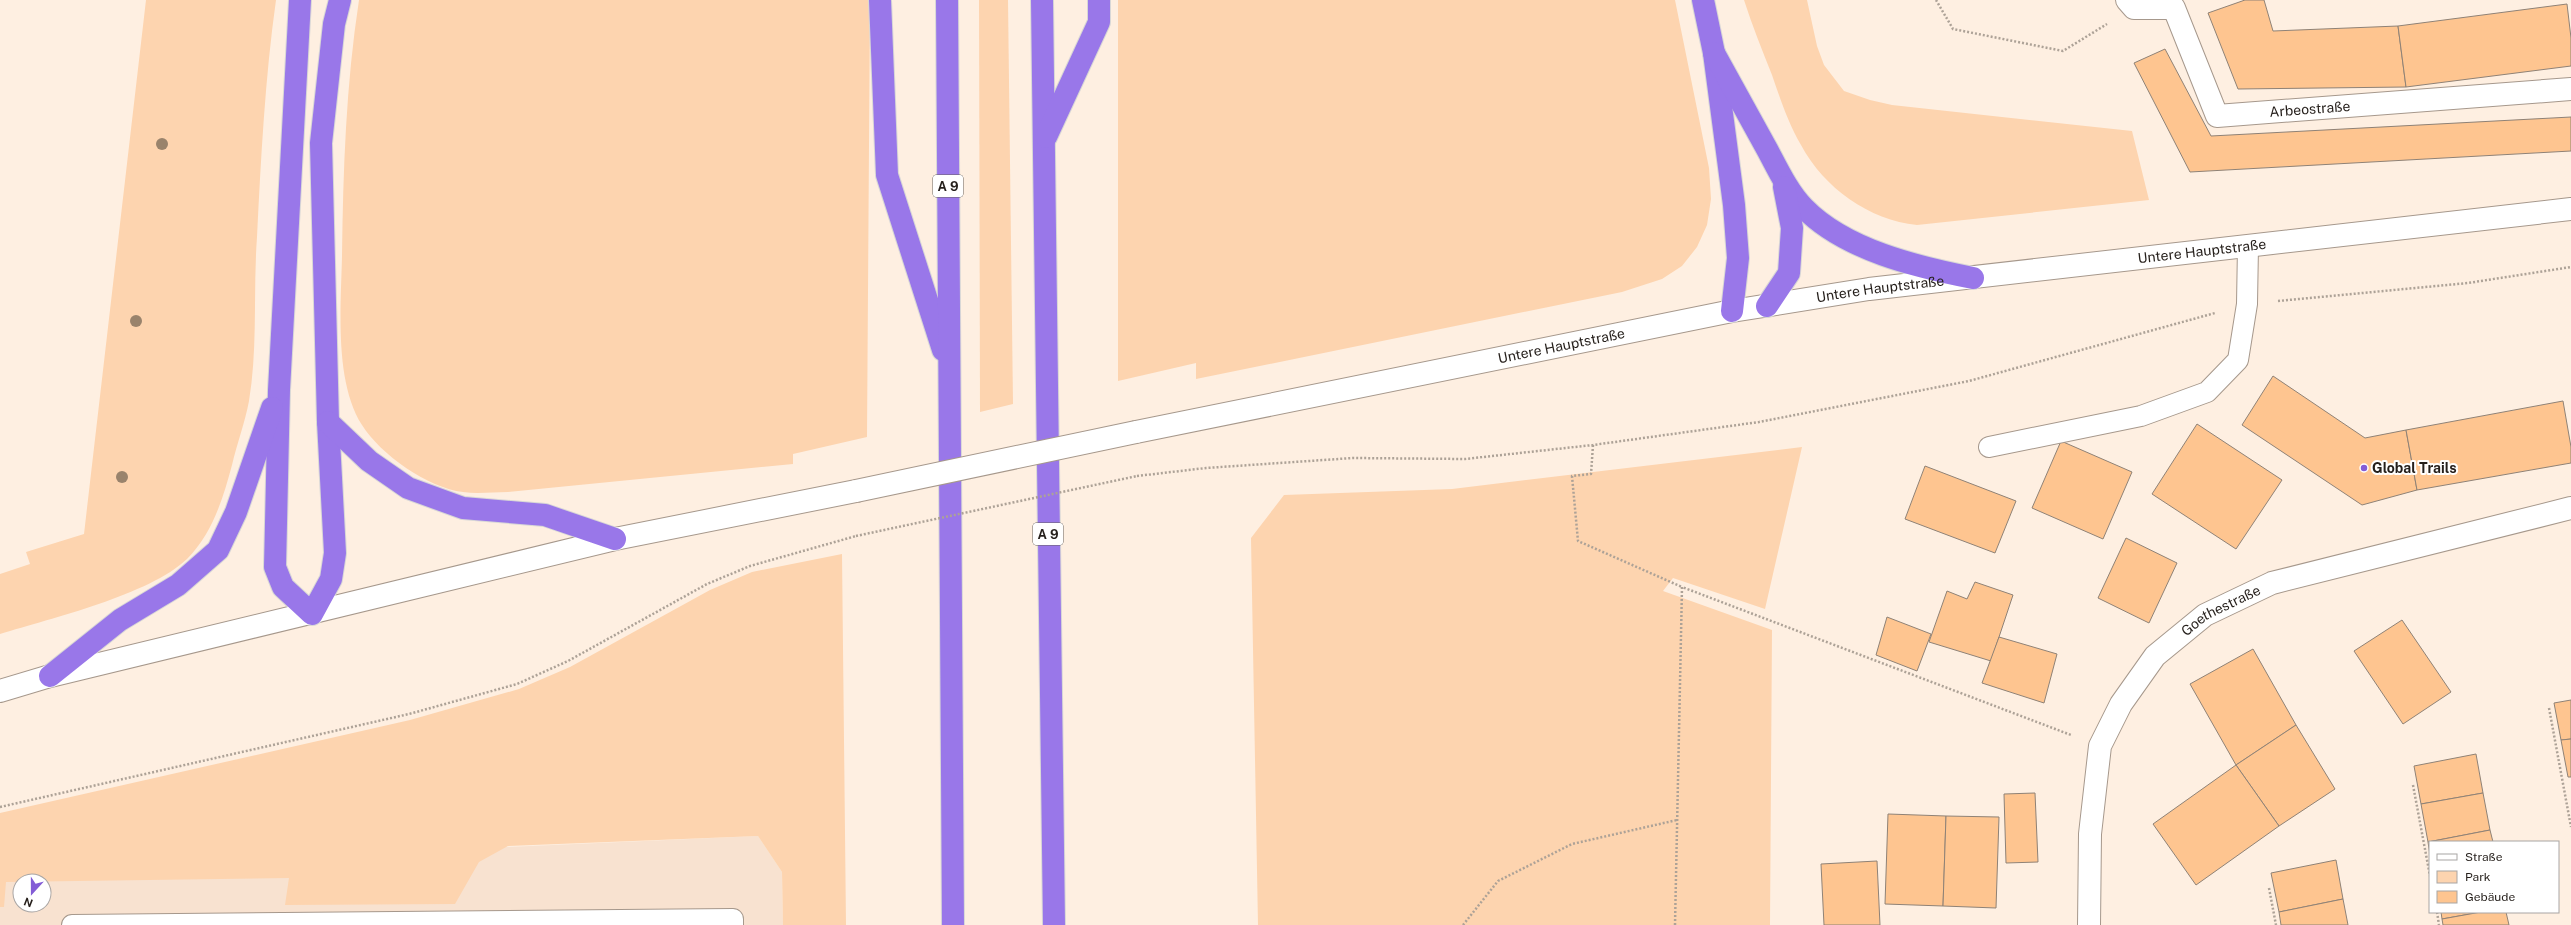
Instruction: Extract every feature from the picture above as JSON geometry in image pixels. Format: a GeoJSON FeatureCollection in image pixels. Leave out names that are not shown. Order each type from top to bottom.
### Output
{"type":"FeatureCollection","features":[{"type":"Feature","properties":{"kind":"highway"},"geometry":{"type":"LineString","coordinates":[[300,0],[279,390],[275,567],[283,587],[312,614],[331,579],[335,553],[328,422],[321,143],[334,24],[340,0]]}},
{"type":"Feature","properties":{"kind":"highway"},"geometry":{"type":"LineString","coordinates":[[880,0],[887,175],[950,371]]}},
{"type":"Feature","properties":{"kind":"highway","name":"A 9"},"geometry":{"type":"LineString","coordinates":[[947,0],[953,925]]}},
{"type":"Feature","properties":{"kind":"highway","name":"A 9"},"geometry":{"type":"LineString","coordinates":[[1042,0],[1054,925]]}},
{"type":"Feature","properties":{"kind":"highway"},"geometry":{"type":"LineString","coordinates":[[1043,143],[1099,22],[1100,0]]}},
{"type":"Feature","properties":{"kind":"highway"},"geometry":{"type":"LineString","coordinates":[[1703,0],[1714,53],[1736,228],[1738,258],[1732,311]]}},
{"type":"Feature","properties":{"kind":"highway"},"geometry":{"type":"LineString","coordinates":[[1714,53],[1783,178],[1804,208],[1834,231],[1908,265],[1973,278]]}},
{"type":"Feature","properties":{"kind":"highway"},"geometry":{"type":"LineString","coordinates":[[1767,306],[1789,273],[1792,228],[1783,178]]}},
{"type":"Feature","properties":{"kind":"highway"},"geometry":{"type":"LineString","coordinates":[[50,676],[120,620],[178,585],[218,550],[236,512],[279,390]]}},
{"type":"Feature","properties":{"kind":"highway"},"geometry":{"type":"LineString","coordinates":[[328,422],[369,461],[408,488],[463,508],[545,515],[615,539]]}},
{"type":"Feature","properties":{"kind":"main road","name":"Arbeostraße"},"geometry":{"type":"LineString","coordinates":[[2130,4],[2174,8],[2217,116],[2571,89]]}},
{"type":"Feature","properties":{"kind":"main road","name":"Untere Hauptstraße"},"geometry":{"type":"LineString","coordinates":[[0,691],[50,676],[312,614],[615,539],[856,492],[1197,419],[1732,311],[1869,289],[2571,209]]}},
{"type":"Feature","properties":{"kind":"main road","name":"Goethestraße"},"geometry":{"type":"LineString","coordinates":[[2089,925],[2090,834],[2100,746],[2121,704],[2155,656],[2205,615],[2272,583],[2571,508]]}},
{"type":"Feature","properties":{"kind":"lane"},"geometry":{"type":"LineString","coordinates":[[1989,447],[2141,416],[2207,392],[2238,360],[2247,304],[2248,246]]}},
{"type":"Feature","properties":{"kind":"lane"},"geometry":{"type":"LineString","coordinates":[[72,925],[733,919],[733,925]]}},
{"type":"Feature","properties":{"kind":"path"},"geometry":{"type":"LineString","coordinates":[[1936,0],[1953,29],[2063,51],[2130,4]]}},
{"type":"Feature","properties":{"kind":"path"},"geometry":{"type":"LineString","coordinates":[[0,807],[409,714],[517,684],[568,661],[707,584],[750,566],[856,536],[1137,476],[1206,468],[1353,458],[1465,459],[1593,445],[1759,422],[1969,381],[2247,304],[2468,283],[2571,267]]}},
{"type":"Feature","properties":{"kind":"path"},"geometry":{"type":"LineString","coordinates":[[1593,445],[1591,474],[1572,476],[1578,541],[1682,587],[2100,746]]}},
{"type":"Feature","properties":{"kind":"path"},"geometry":{"type":"LineString","coordinates":[[1675,925],[1682,587]]}},
{"type":"Feature","properties":{"kind":"path"},"geometry":{"type":"LineString","coordinates":[[2549,708],[2571,827]]}},
{"type":"Feature","properties":{"kind":"path"},"geometry":{"type":"LineString","coordinates":[[2413,785],[2429,871]]}},
{"type":"Feature","properties":{"kind":"path"},"geometry":{"type":"LineString","coordinates":[[1463,925],[1498,881],[1572,844],[1678,820]]}},
{"type":"Feature","properties":{"kind":"path"},"geometry":{"type":"LineString","coordinates":[[2269,888],[2276,925]]}},
{"type":"Feature","properties":{"kind":"path"},"geometry":{"type":"LineString","coordinates":[[2437,913],[2439,925]]}},
{"type":"Feature","properties":{"kind":"shaded area"},"geometry":{"type":"Polygon","coordinates":[[[758,836],[782,872],[783,925],[0,925],[0,869],[758,836]]]}},
{"type":"Feature","properties":{"kind":"green space"},"geometry":{"type":"Polygon","coordinates":[[[146,0],[276,0],[264,118],[256,257],[252,381],[249,401],[229,478],[216,515],[203,539],[187,559],[170,572],[149,584],[125,594],[72,613],[0,634],[0,574],[30,564],[26,552],[84,534],[146,0]]]}},
{"type":"Feature","properties":{"kind":"green space"},"geometry":{"type":"Polygon","coordinates":[[[359,0],[870,0],[867,437],[793,454],[793,464],[508,492],[474,493],[449,489],[420,477],[380,447],[362,425],[353,407],[347,387],[341,343],[343,192],[346,128],[351,63],[359,0]]]}},
{"type":"Feature","properties":{"kind":"green space"},"geometry":{"type":"Polygon","coordinates":[[[979,0],[1008,0],[1013,404],[980,412],[979,0]]]}},
{"type":"Feature","properties":{"kind":"green space"},"geometry":{"type":"Polygon","coordinates":[[[1118,0],[1675,0],[1709,168],[1711,199],[1707,225],[1697,247],[1682,266],[1662,279],[1622,292],[1196,379],[1196,363],[1118,381],[1118,0]]]}},
{"type":"Feature","properties":{"kind":"green space"},"geometry":{"type":"Polygon","coordinates":[[[1744,0],[1807,0],[1817,46],[1824,65],[1844,91],[1870,100],[1892,105],[2132,131],[2149,200],[1917,225],[1899,222],[1865,209],[1835,188],[1822,175],[1801,145],[1792,128],[1744,0]]]}},
{"type":"Feature","properties":{"kind":"green space"},"geometry":{"type":"Polygon","coordinates":[[[1802,447],[1765,609],[1673,578],[1663,591],[1772,630],[1770,925],[1258,925],[1251,538],[1284,495],[1452,489],[1802,447]]]}},
{"type":"Feature","properties":{"kind":"green space"},"geometry":{"type":"Polygon","coordinates":[[[842,554],[846,925],[783,925],[782,872],[758,836],[508,846],[479,862],[455,904],[285,905],[289,878],[52,881],[52,873],[12,873],[12,882],[6,882],[4,907],[0,907],[0,813],[410,720],[519,689],[570,667],[710,590],[752,572],[842,554]]]}},
{"type":"Feature","properties":{"kind":"building"},"geometry":{"type":"Polygon","coordinates":[[[2245,0],[2264,0],[2273,31],[2398,26],[2406,87],[2238,89],[2208,13],[2245,0]]]}},
{"type":"Feature","properties":{"kind":"building"},"geometry":{"type":"Polygon","coordinates":[[[2567,4],[2571,38],[2571,66],[2406,87],[2398,26],[2567,4]]]}},
{"type":"Feature","properties":{"kind":"building"},"geometry":{"type":"Polygon","coordinates":[[[2165,49],[2211,136],[2571,117],[2571,151],[2190,172],[2134,63],[2165,49]]]}},
{"type":"Feature","properties":{"kind":"building"},"geometry":{"type":"Polygon","coordinates":[[[2273,376],[2365,438],[2406,430],[2417,490],[2362,505],[2242,425],[2273,376]]]}},
{"type":"Feature","properties":{"kind":"building"},"geometry":{"type":"Polygon","coordinates":[[[2563,401],[2571,447],[2571,463],[2417,490],[2406,430],[2563,401]]]}},
{"type":"Feature","properties":{"kind":"building"},"geometry":{"type":"Polygon","coordinates":[[[2197,424],[2282,480],[2236,549],[2152,494],[2197,424]]]}},
{"type":"Feature","properties":{"kind":"building"},"geometry":{"type":"Polygon","coordinates":[[[2061,441],[2132,472],[2103,539],[2032,508],[2061,441]]]}},
{"type":"Feature","properties":{"kind":"building"},"geometry":{"type":"Polygon","coordinates":[[[1925,466],[2016,501],[1995,553],[1905,519],[1925,466]]]}},
{"type":"Feature","properties":{"kind":"building"},"geometry":{"type":"Polygon","coordinates":[[[2126,538],[2177,563],[2149,623],[2098,598],[2126,538]]]}},
{"type":"Feature","properties":{"kind":"building"},"geometry":{"type":"Polygon","coordinates":[[[1975,582],[2013,595],[1991,661],[1929,642],[1947,591],[1967,599],[1975,582]]]}},
{"type":"Feature","properties":{"kind":"building"},"geometry":{"type":"Polygon","coordinates":[[[1887,617],[1931,634],[1917,671],[1876,655],[1887,617]]]}},
{"type":"Feature","properties":{"kind":"building"},"geometry":{"type":"Polygon","coordinates":[[[2402,620],[2451,692],[2403,724],[2354,651],[2402,620]]]}},
{"type":"Feature","properties":{"kind":"building"},"geometry":{"type":"Polygon","coordinates":[[[1999,637],[2057,654],[2044,703],[1982,683],[1999,637]]]}},
{"type":"Feature","properties":{"kind":"building"},"geometry":{"type":"Polygon","coordinates":[[[2253,649],[2296,725],[2236,765],[2190,684],[2253,649]]]}},
{"type":"Feature","properties":{"kind":"building"},"geometry":{"type":"Polygon","coordinates":[[[2571,700],[2571,739],[2561,740],[2554,703],[2571,700]]]}},
{"type":"Feature","properties":{"kind":"building"},"geometry":{"type":"Polygon","coordinates":[[[2296,725],[2335,789],[2279,826],[2236,765],[2296,725]]]}},
{"type":"Feature","properties":{"kind":"building"},"geometry":{"type":"Polygon","coordinates":[[[2571,739],[2571,777],[2568,777],[2561,740],[2571,739]]]}},
{"type":"Feature","properties":{"kind":"building"},"geometry":{"type":"Polygon","coordinates":[[[2476,754],[2483,793],[2421,804],[2414,766],[2476,754]]]}},
{"type":"Feature","properties":{"kind":"building"},"geometry":{"type":"Polygon","coordinates":[[[2236,765],[2279,826],[2196,885],[2153,824],[2236,765]]]}},
{"type":"Feature","properties":{"kind":"building"},"geometry":{"type":"Polygon","coordinates":[[[2035,793],[2038,862],[2006,863],[2004,794],[2035,793]]]}},
{"type":"Feature","properties":{"kind":"building"},"geometry":{"type":"Polygon","coordinates":[[[2483,793],[2490,830],[2428,842],[2421,804],[2483,793]]]}},
{"type":"Feature","properties":{"kind":"building"},"geometry":{"type":"Polygon","coordinates":[[[1888,814],[1946,816],[1943,906],[1885,904],[1888,814]]]}},
{"type":"Feature","properties":{"kind":"building"},"geometry":{"type":"Polygon","coordinates":[[[1946,816],[1999,817],[1996,908],[1943,906],[1946,816]]]}},
{"type":"Feature","properties":{"kind":"building"},"geometry":{"type":"Polygon","coordinates":[[[2490,830],[2493,841],[2433,841],[2490,830]]]}},
{"type":"Feature","properties":{"kind":"building"},"geometry":{"type":"Polygon","coordinates":[[[2336,860],[2343,899],[2279,912],[2271,873],[2336,860]]]}},
{"type":"Feature","properties":{"kind":"building"},"geometry":{"type":"Polygon","coordinates":[[[1877,861],[1880,925],[1824,925],[1821,864],[1877,861]]]}},
{"type":"Feature","properties":{"kind":"building"},"geometry":{"type":"Polygon","coordinates":[[[2343,899],[2348,925],[2281,925],[2279,912],[2343,899]]]}},
{"type":"Feature","properties":{"kind":"building"},"geometry":{"type":"Polygon","coordinates":[[[2441,913],[2475,913],[2442,919],[2441,913]]]}},
{"type":"Feature","properties":{"kind":"building"},"geometry":{"type":"Polygon","coordinates":[[[2475,913],[2506,913],[2509,925],[2443,925],[2442,919],[2475,913]]]}},
{"type":"Feature","properties":{"kind":"place","name":"Global Trails"},"geometry":{"type":"Point","coordinates":[2364,468]}}]}
